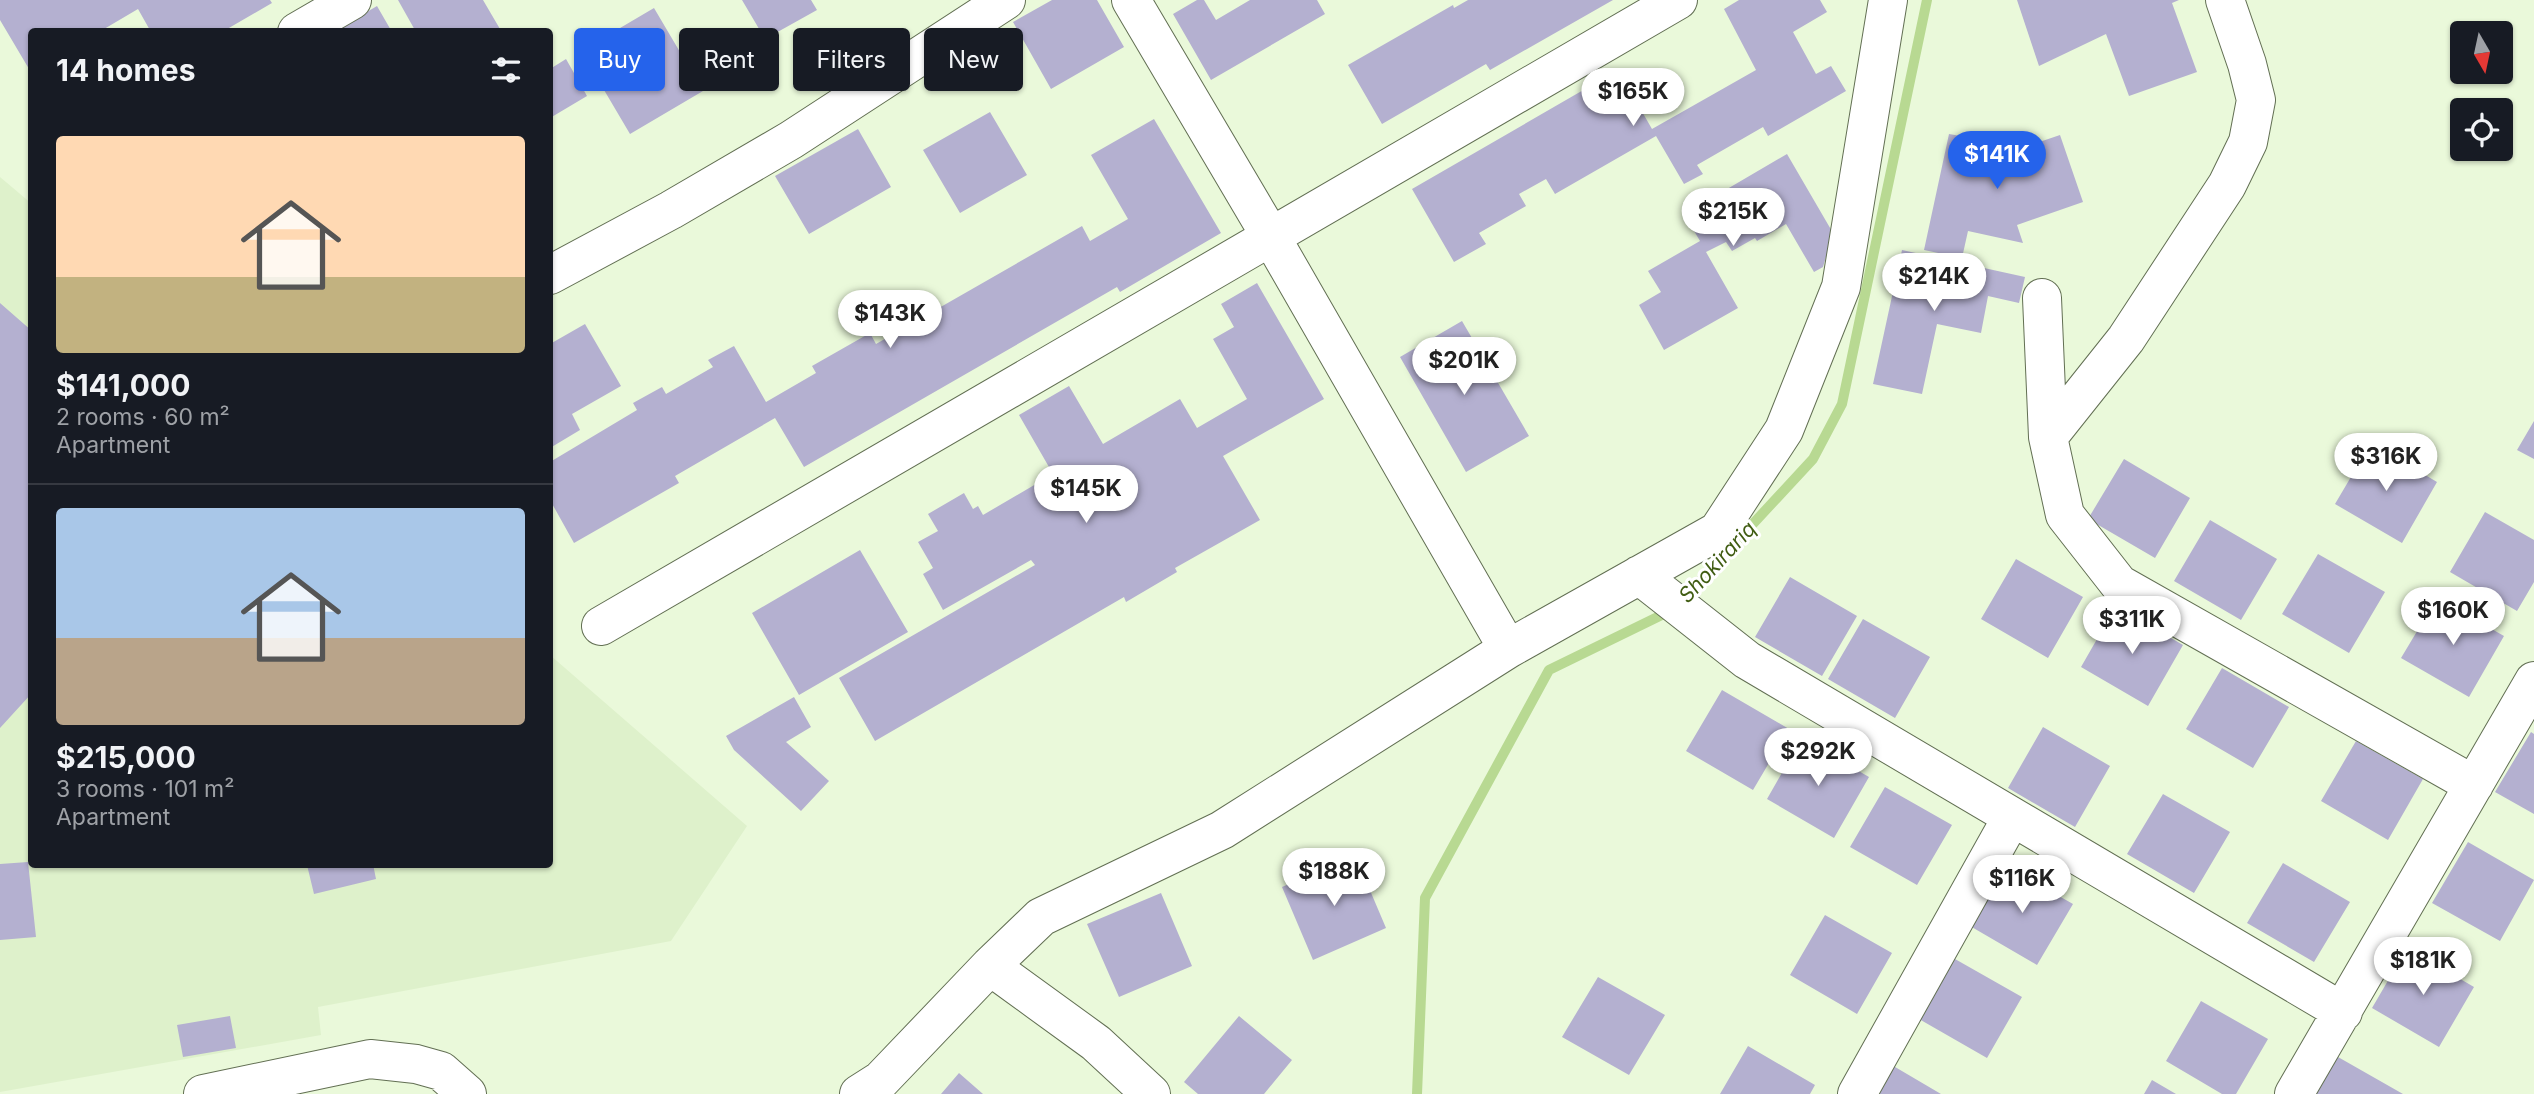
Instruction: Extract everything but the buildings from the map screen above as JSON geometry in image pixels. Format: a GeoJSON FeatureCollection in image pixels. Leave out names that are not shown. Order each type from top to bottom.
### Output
{"type":"FeatureCollection","features":[{"type":"Feature","properties":{"kind":"street"},"geometry":{"type":"LineString","coordinates":[[304,28],[352,0]]}},
{"type":"Feature","properties":{"kind":"street"},"geometry":{"type":"LineString","coordinates":[[553,273],[671,210],[791,140],[1006,0]]}},
{"type":"Feature","properties":{"kind":"street"},"geometry":{"type":"LineString","coordinates":[[1131,0],[1508,649]]}},
{"type":"Feature","properties":{"kind":"street"},"geometry":{"type":"LineString","coordinates":[[601,626],[1678,0]]}},
{"type":"Feature","properties":{"kind":"street"},"geometry":{"type":"LineString","coordinates":[[859,1094],[881,1080],[1041,916],[1222,830],[1508,649],[1718,531],[1784,430],[1841,287],[1888,0]]}},
{"type":"Feature","properties":{"kind":"street"},"geometry":{"type":"LineString","coordinates":[[2048,437],[2126,339],[2227,185],[2248,142],[2256,100],[2248,64],[2225,0]]}},
{"type":"Feature","properties":{"kind":"street"},"geometry":{"type":"LineString","coordinates":[[2042,298],[2048,437],[2064,515],[2119,584],[2474,785]]}},
{"type":"Feature","properties":{"kind":"street"},"geometry":{"type":"LineString","coordinates":[[1639,575],[1747,660],[2343,1012]]}},
{"type":"Feature","properties":{"kind":"street"},"geometry":{"type":"LineString","coordinates":[[2294,1094],[2534,681]]}},
{"type":"Feature","properties":{"kind":"street"},"geometry":{"type":"LineString","coordinates":[[1857,1094],[2012,817]]}},
{"type":"Feature","properties":{"kind":"street"},"geometry":{"type":"LineString","coordinates":[[990,966],[1096,1043],[1152,1094]]}},
{"type":"Feature","properties":{"kind":"street"},"geometry":{"type":"LineString","coordinates":[[203,1094],[301,1084],[370,1059],[416,1064],[441,1071],[467,1094]]}},
{"type":"Feature","properties":{"kind":"shaded area"},"geometry":{"type":"Polygon","coordinates":[[[0,177],[28,201],[28,868],[553,868],[553,658],[747,826],[671,941],[318,1007],[321,1035],[0,1092],[0,177]]]}},
{"type":"Feature","properties":{"kind":"waterway","name":"Shokirariq"},"geometry":{"type":"LineString","coordinates":[[1417,1094],[1425,898],[1549,670],[1674,609],[1813,459],[1842,404],[1927,0]]}}]}
